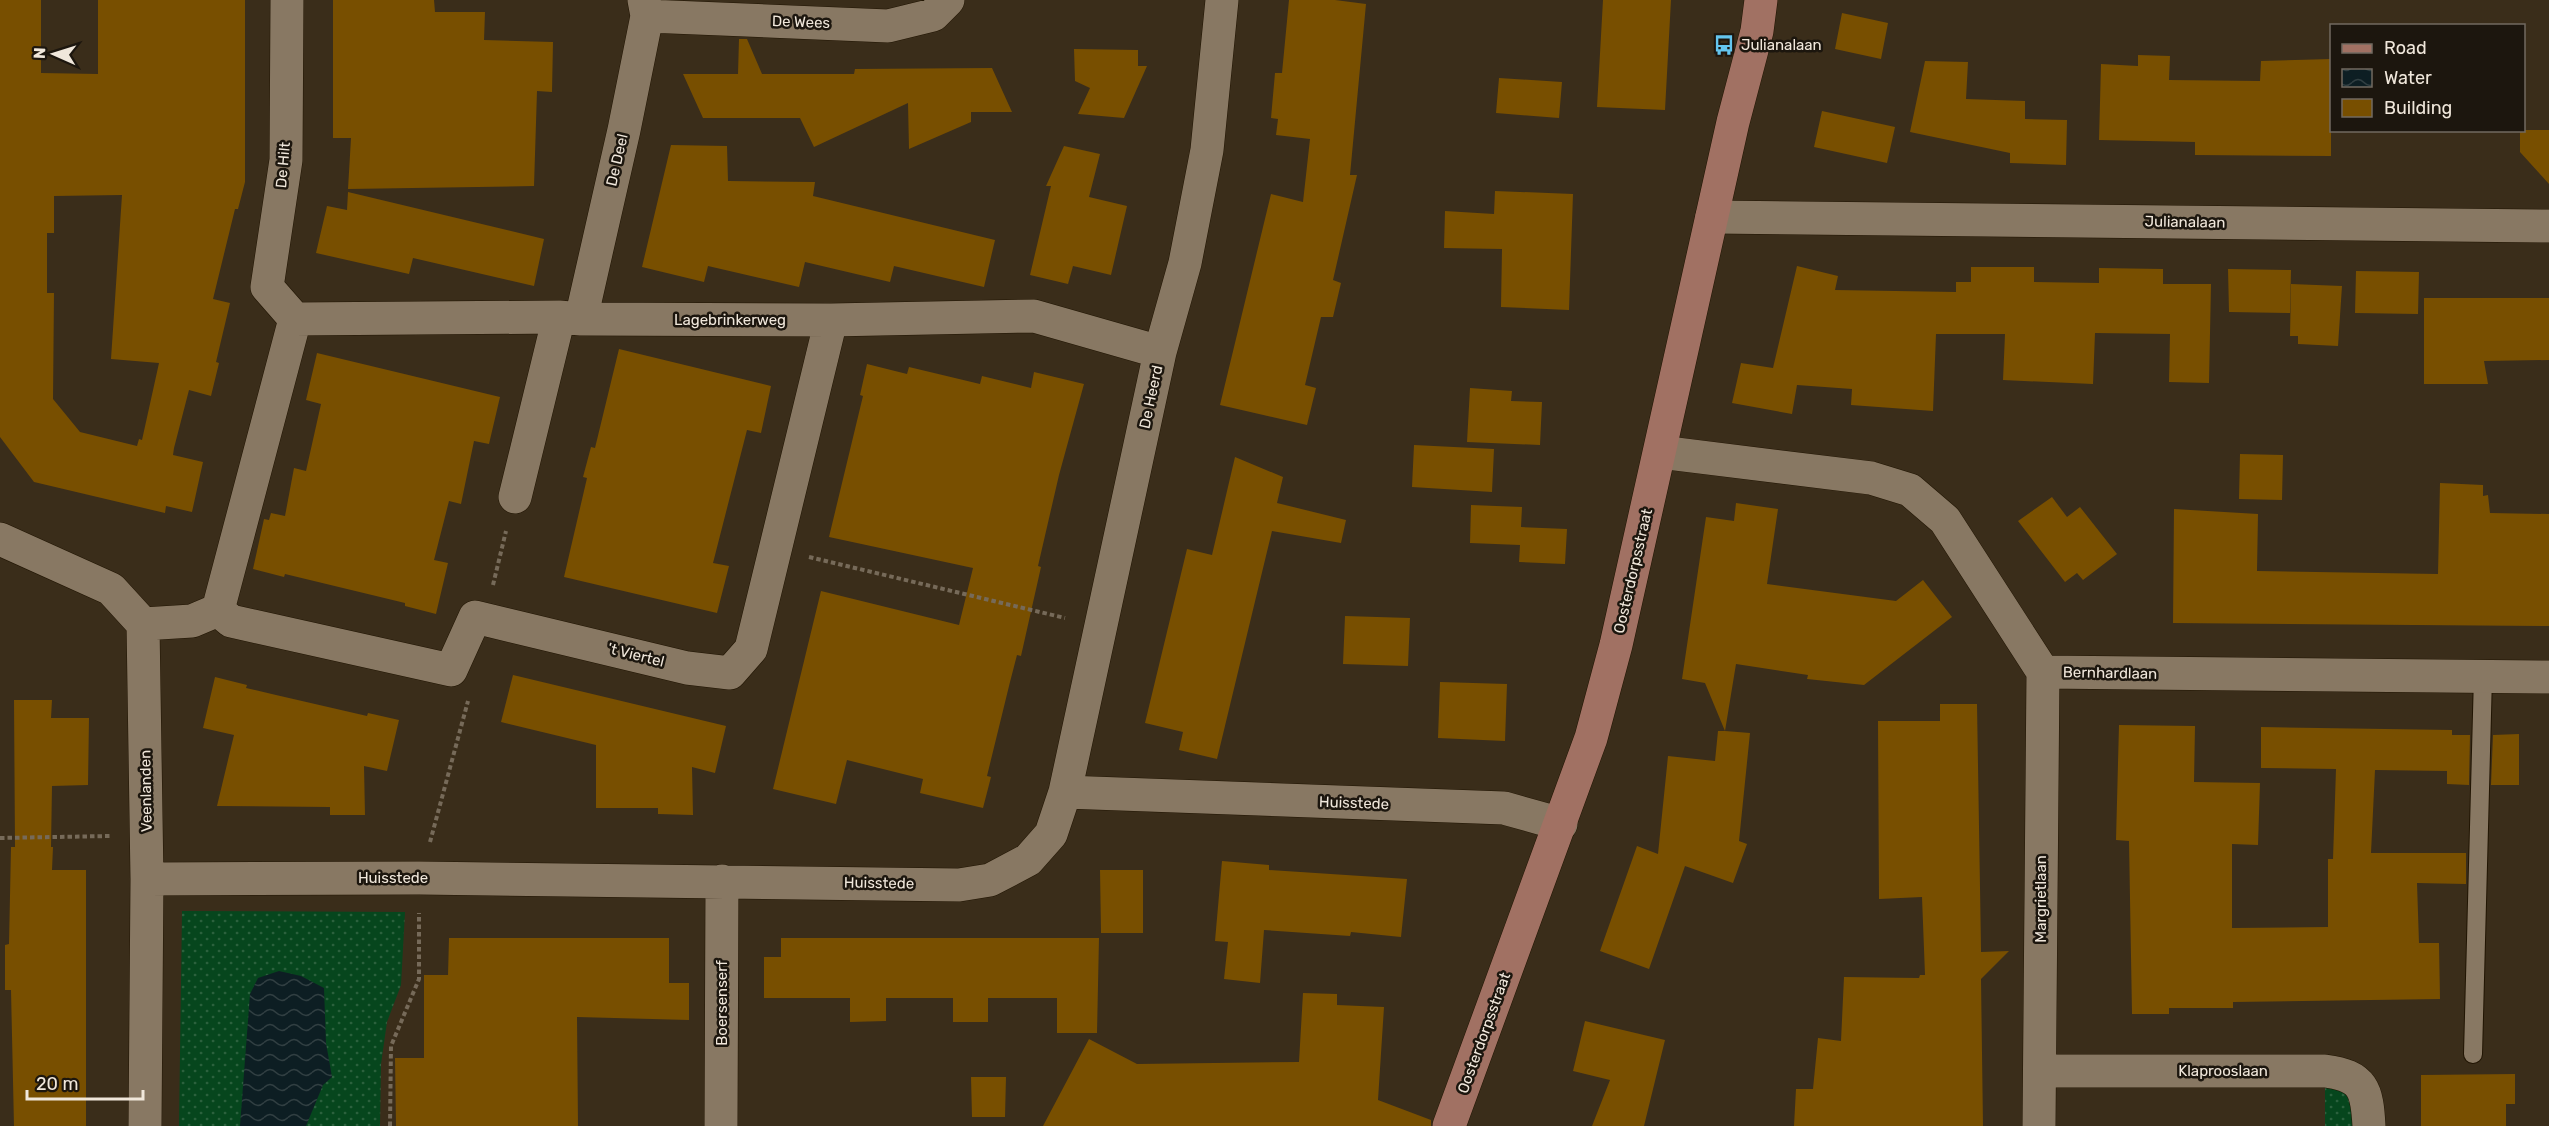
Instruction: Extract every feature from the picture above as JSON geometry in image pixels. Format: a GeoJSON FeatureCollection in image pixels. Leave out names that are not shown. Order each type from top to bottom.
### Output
{"type":"FeatureCollection","features":[{"type":"Feature","properties":{"kind":"street","name":"De Hilt"},"geometry":{"type":"LineString","coordinates":[[287,0],[286,160],[267,287],[295,319]]}},
{"type":"Feature","properties":{"kind":"street","name":"De Wees"},"geometry":{"type":"LineString","coordinates":[[645,8],[888,26],[933,15],[948,0]]}},
{"type":"Feature","properties":{"kind":"street","name":"De Heerd"},"geometry":{"type":"LineString","coordinates":[[1065,792],[1160,352],[1185,263],[1207,150],[1221,0]]}},
{"type":"Feature","properties":{"kind":"street","name":"Oosterdorpsstraat"},"geometry":{"type":"LineString","coordinates":[[1449,1126],[1591,738],[1616,645],[1733,122],[1757,31],[1761,0]]}},
{"type":"Feature","properties":{"kind":"street","name":"De Deel"},"geometry":{"type":"LineString","coordinates":[[570,318],[624,130],[645,8]]}},
{"type":"Feature","properties":{"kind":"street","name":"Julianalaan"},"geometry":{"type":"LineString","coordinates":[[1712,217],[2549,226]]}},
{"type":"Feature","properties":{"kind":"street","name":"Lagebrinkerweg"},"geometry":{"type":"LineString","coordinates":[[295,319],[831,320],[1034,316],[1160,352]]}},
{"type":"Feature","properties":{"kind":"street"},"geometry":{"type":"LineString","coordinates":[[515,497],[570,318]]}},
{"type":"Feature","properties":{"kind":"street"},"geometry":{"type":"LineString","coordinates":[[218,610],[295,319]]}},
{"type":"Feature","properties":{"kind":"street","name":"'t Viertel"},"geometry":{"type":"LineString","coordinates":[[485,618],[687,668],[730,673],[751,650],[831,320]]}},
{"type":"Feature","properties":{"kind":"street","name":"Bernhardlaan"},"geometry":{"type":"LineString","coordinates":[[1660,452],[1871,478],[1910,490],[1945,520],[2043,672],[2549,677]]}},
{"type":"Feature","properties":{"kind":"street"},"geometry":{"type":"LineString","coordinates":[[0,540],[111,589],[143,624],[192,621],[218,610]]}},
{"type":"Feature","properties":{"kind":"street"},"geometry":{"type":"LineString","coordinates":[[218,610],[231,621],[451,670],[475,616],[485,618]]}},
{"type":"Feature","properties":{"kind":"street","name":"Veenlanden"},"geometry":{"type":"LineString","coordinates":[[143,624],[147,879],[145,1126]]}},
{"type":"Feature","properties":{"kind":"street","name":"Margrietlaan"},"geometry":{"type":"LineString","coordinates":[[2039,1126],[2043,672]]}},
{"type":"Feature","properties":{"kind":"street","name":"Huisstede"},"geometry":{"type":"LineString","coordinates":[[147,879],[722,880],[959,885],[990,880],[1028,860],[1051,834],[1065,792],[1504,808],[1561,824]]}},
{"type":"Feature","properties":{"kind":"street","name":"Boersenserf"},"geometry":{"type":"LineString","coordinates":[[721,1126],[722,880]]}},
{"type":"Feature","properties":{"kind":"street","name":"Klaprooslaan"},"geometry":{"type":"LineString","coordinates":[[2040,1071],[2325,1071],[2341,1073],[2356,1078],[2364,1092],[2369,1126]]}},
{"type":"Feature","properties":{"kind":"lane"},"geometry":{"type":"LineString","coordinates":[[2473,1054],[2483,676]]}},
{"type":"Feature","properties":{"kind":"path"},"geometry":{"type":"LineString","coordinates":[[485,618],[515,497]]}},
{"type":"Feature","properties":{"kind":"path"},"geometry":{"type":"LineString","coordinates":[[776,549],[1101,626]]}},
{"type":"Feature","properties":{"kind":"path"},"geometry":{"type":"LineString","coordinates":[[390,1126],[391,1046],[419,979],[419,878],[442,804],[469,695]]}},
{"type":"Feature","properties":{"kind":"path"},"geometry":{"type":"LineString","coordinates":[[0,838],[146,837]]}},
{"type":"Feature","properties":{"kind":"green space"},"geometry":{"type":"Polygon","coordinates":[[[182,911],[405,912],[401,985],[387,1022],[381,1064],[380,1126],[179,1126],[182,911]]]}},
{"type":"Feature","properties":{"kind":"green space"},"geometry":{"type":"Polygon","coordinates":[[[2325,1082],[2352,1094],[2355,1126],[2325,1126],[2325,1082]]]}},
{"type":"Feature","properties":{"kind":"water"},"geometry":{"type":"Polygon","coordinates":[[[279,971],[301,976],[324,988],[326,1043],[332,1077],[323,1085],[306,1126],[240,1126],[250,994],[258,978],[279,971]]]}},
{"type":"Feature","properties":{"kind":"building"},"geometry":{"type":"Polygon","coordinates":[[[0,0],[41,0],[41,73],[98,74],[98,0],[245,0],[245,182],[238,209],[235,209],[213,299],[230,303],[216,362],[219,363],[211,396],[189,390],[173,455],[203,462],[192,512],[166,506],[165,513],[34,482],[0,437],[0,0]],[[122,195],[54,196],[54,233],[47,233],[47,293],[54,293],[53,399],[80,432],[137,446],[139,439],[142,440],[159,363],[111,359],[122,195]]]}},
{"type":"Feature","properties":{"kind":"building"},"geometry":{"type":"Polygon","coordinates":[[[333,0],[434,0],[435,12],[485,12],[484,40],[553,42],[552,92],[537,91],[534,186],[348,189],[351,138],[333,138],[333,0]]]}},
{"type":"Feature","properties":{"kind":"building"},"geometry":{"type":"Polygon","coordinates":[[[1289,0],[1335,0],[1366,4],[1350,175],[1357,175],[1333,280],[1341,283],[1333,317],[1321,317],[1305,385],[1316,388],[1307,425],[1220,405],[1271,194],[1303,202],[1310,139],[1276,135],[1278,119],[1271,118],[1275,73],[1282,73],[1289,0]]]}},
{"type":"Feature","properties":{"kind":"building"},"geometry":{"type":"Polygon","coordinates":[[[1603,0],[1671,0],[1665,110],[1597,107],[1603,0]]]}},
{"type":"Feature","properties":{"kind":"building"},"geometry":{"type":"Polygon","coordinates":[[[1842,13],[1888,23],[1881,59],[1835,49],[1842,13]]]}},
{"type":"Feature","properties":{"kind":"building"},"geometry":{"type":"Polygon","coordinates":[[[739,39],[747,39],[762,74],[854,74],[855,69],[992,68],[1012,112],[971,112],[971,122],[909,149],[908,103],[814,147],[800,118],[703,118],[683,74],[738,74],[739,39]]]}},
{"type":"Feature","properties":{"kind":"building"},"geometry":{"type":"Polygon","coordinates":[[[1074,49],[1138,50],[1138,66],[1147,66],[1124,118],[1078,114],[1090,88],[1075,81],[1074,49]]]}},
{"type":"Feature","properties":{"kind":"building"},"geometry":{"type":"Polygon","coordinates":[[[2138,55],[2170,56],[2169,80],[2260,81],[2261,61],[2330,59],[2331,156],[2195,155],[2195,142],[2099,140],[2101,64],[2138,66],[2138,55]]]}},
{"type":"Feature","properties":{"kind":"building"},"geometry":{"type":"Polygon","coordinates":[[[1925,61],[1968,62],[1966,99],[2025,101],[2025,119],[2067,120],[2066,165],[2010,163],[2010,153],[1910,132],[1925,61]]]}},
{"type":"Feature","properties":{"kind":"building"},"geometry":{"type":"Polygon","coordinates":[[[1499,78],[1562,82],[1559,118],[1496,113],[1499,78]]]}},
{"type":"Feature","properties":{"kind":"building"},"geometry":{"type":"Polygon","coordinates":[[[1822,111],[1895,127],[1887,163],[1814,147],[1822,111]]]}},
{"type":"Feature","properties":{"kind":"building"},"geometry":{"type":"Polygon","coordinates":[[[2549,130],[2549,184],[2520,152],[2520,132],[2549,130]]]}},
{"type":"Feature","properties":{"kind":"building"},"geometry":{"type":"Polygon","coordinates":[[[671,145],[727,146],[728,181],[815,182],[813,196],[995,240],[984,287],[894,266],[890,282],[805,262],[799,287],[708,266],[704,282],[642,267],[671,145]]]}},
{"type":"Feature","properties":{"kind":"building"},"geometry":{"type":"Polygon","coordinates":[[[1064,146],[1100,154],[1089,197],[1127,206],[1111,275],[1073,266],[1068,284],[1030,275],[1051,186],[1046,186],[1064,146]]]}},
{"type":"Feature","properties":{"kind":"building"},"geometry":{"type":"Polygon","coordinates":[[[1495,191],[1573,194],[1569,310],[1501,307],[1502,249],[1444,248],[1445,211],[1494,214],[1495,191]]]}},
{"type":"Feature","properties":{"kind":"building"},"geometry":{"type":"Polygon","coordinates":[[[348,192],[544,239],[534,286],[413,258],[409,274],[316,253],[327,206],[347,210],[348,192]]]}},
{"type":"Feature","properties":{"kind":"building"},"geometry":{"type":"Polygon","coordinates":[[[1797,266],[1838,276],[1835,290],[1956,292],[1956,282],[1971,282],[1971,267],[2034,267],[2034,282],[2099,283],[2099,268],[2163,269],[2163,284],[2211,284],[2209,383],[2169,382],[2170,334],[2095,333],[2093,384],[2003,380],[2005,334],[1936,334],[1933,411],[1851,405],[1852,389],[1797,385],[1792,414],[1732,403],[1741,363],[1773,368],[1797,266]]]}},
{"type":"Feature","properties":{"kind":"building"},"geometry":{"type":"Polygon","coordinates":[[[2228,269],[2291,270],[2290,313],[2229,312],[2228,269]]]}},
{"type":"Feature","properties":{"kind":"building"},"geometry":{"type":"Polygon","coordinates":[[[2356,271],[2419,272],[2418,314],[2355,313],[2356,271]]]}},
{"type":"Feature","properties":{"kind":"building"},"geometry":{"type":"Polygon","coordinates":[[[2291,284],[2342,286],[2338,346],[2298,344],[2298,336],[2290,336],[2291,284]]]}},
{"type":"Feature","properties":{"kind":"building"},"geometry":{"type":"Polygon","coordinates":[[[2424,298],[2549,298],[2549,360],[2484,361],[2488,384],[2424,384],[2424,298]]]}},
{"type":"Feature","properties":{"kind":"building"},"geometry":{"type":"Polygon","coordinates":[[[619,349],[771,386],[761,433],[747,430],[713,563],[729,566],[717,613],[564,577],[587,478],[583,477],[591,447],[595,448],[619,349]]]}},
{"type":"Feature","properties":{"kind":"building"},"geometry":{"type":"Polygon","coordinates":[[[317,353],[500,397],[489,444],[474,441],[461,504],[449,501],[434,560],[448,563],[436,614],[405,606],[405,603],[285,574],[284,577],[253,569],[264,519],[269,520],[271,513],[285,516],[294,468],[306,471],[321,404],[306,400],[317,353]]]}},
{"type":"Feature","properties":{"kind":"building"},"geometry":{"type":"Polygon","coordinates":[[[867,364],[907,374],[909,367],[980,384],[982,376],[1031,388],[1034,372],[1084,384],[1059,475],[1038,566],[1041,567],[1021,656],[1017,655],[987,776],[991,777],[983,808],[920,793],[923,779],[847,760],[836,804],[773,789],[821,591],[959,625],[973,568],[829,537],[863,396],[860,395],[867,364]]]}},
{"type":"Feature","properties":{"kind":"building"},"geometry":{"type":"Polygon","coordinates":[[[1470,388],[1512,391],[1511,401],[1542,402],[1540,445],[1467,442],[1470,388]]]}},
{"type":"Feature","properties":{"kind":"building"},"geometry":{"type":"Polygon","coordinates":[[[1414,445],[1494,449],[1492,492],[1412,487],[1414,445]]]}},
{"type":"Feature","properties":{"kind":"building"},"geometry":{"type":"Polygon","coordinates":[[[2240,454],[2283,455],[2282,500],[2239,499],[2240,454]]]}},
{"type":"Feature","properties":{"kind":"building"},"geometry":{"type":"Polygon","coordinates":[[[1235,457],[1283,477],[1277,503],[1346,520],[1341,543],[1272,531],[1217,759],[1179,750],[1183,732],[1145,723],[1187,549],[1212,555],[1235,457]]]}},
{"type":"Feature","properties":{"kind":"building"},"geometry":{"type":"Polygon","coordinates":[[[2440,483],[2483,485],[2483,496],[2488,495],[2490,513],[2549,514],[2549,626],[2173,623],[2174,509],[2258,514],[2257,571],[2438,574],[2440,483]]]}},
{"type":"Feature","properties":{"kind":"building"},"geometry":{"type":"Polygon","coordinates":[[[2052,497],[2067,517],[2080,507],[2117,554],[2083,580],[2077,573],[2065,582],[2018,521],[2052,497]]]}},
{"type":"Feature","properties":{"kind":"building"},"geometry":{"type":"Polygon","coordinates":[[[1736,503],[1778,509],[1767,584],[1896,601],[1923,580],[1952,617],[1864,685],[1807,679],[1808,675],[1736,664],[1725,731],[1705,683],[1682,679],[1706,517],[1734,521],[1736,503]]]}},
{"type":"Feature","properties":{"kind":"building"},"geometry":{"type":"Polygon","coordinates":[[[1471,505],[1522,507],[1521,527],[1567,529],[1565,564],[1519,562],[1520,545],[1470,543],[1471,505]]]}},
{"type":"Feature","properties":{"kind":"building"},"geometry":{"type":"Polygon","coordinates":[[[1345,616],[1410,618],[1408,666],[1343,664],[1345,616]]]}},
{"type":"Feature","properties":{"kind":"building"},"geometry":{"type":"Polygon","coordinates":[[[513,675],[726,726],[715,773],[692,767],[693,815],[658,814],[658,808],[596,808],[596,745],[501,722],[513,675]]]}},
{"type":"Feature","properties":{"kind":"building"},"geometry":{"type":"Polygon","coordinates":[[[215,677],[247,685],[246,688],[367,716],[368,713],[399,720],[387,771],[364,766],[365,815],[330,815],[330,807],[217,806],[234,735],[203,728],[215,677]]]}},
{"type":"Feature","properties":{"kind":"building"},"geometry":{"type":"Polygon","coordinates":[[[1440,682],[1507,684],[1505,741],[1438,738],[1440,682]]]}},
{"type":"Feature","properties":{"kind":"building"},"geometry":{"type":"Polygon","coordinates":[[[14,700],[52,700],[51,718],[89,718],[88,785],[52,786],[51,847],[53,847],[52,870],[86,870],[86,1126],[14,1126],[11,990],[5,990],[5,945],[9,944],[11,847],[15,847],[14,700]]]}},
{"type":"Feature","properties":{"kind":"building"},"geometry":{"type":"Polygon","coordinates":[[[1940,704],[1977,704],[1981,952],[2009,951],[1981,979],[1983,1126],[1794,1126],[1796,1089],[1813,1089],[1818,1038],[1841,1041],[1844,977],[1919,978],[1920,975],[1925,975],[1922,897],[1879,899],[1878,721],[1940,721],[1940,704]]]}},
{"type":"Feature","properties":{"kind":"building"},"geometry":{"type":"Polygon","coordinates":[[[2119,725],[2195,726],[2194,782],[2260,783],[2258,845],[2232,844],[2232,928],[2328,927],[2328,859],[2333,859],[2336,769],[2261,768],[2261,727],[2452,730],[2452,735],[2470,735],[2469,785],[2447,784],[2447,771],[2375,770],[2371,853],[2466,853],[2466,884],[2417,883],[2419,943],[2439,943],[2440,999],[2233,1002],[2233,1008],[2169,1008],[2169,1014],[2132,1014],[2129,841],[2116,840],[2119,725]]]}},
{"type":"Feature","properties":{"kind":"building"},"geometry":{"type":"Polygon","coordinates":[[[1718,731],[1750,733],[1739,841],[1747,844],[1733,883],[1685,866],[1649,969],[1600,951],[1637,846],[1658,854],[1668,756],[1715,761],[1718,731]]]}},
{"type":"Feature","properties":{"kind":"building"},"geometry":{"type":"Polygon","coordinates":[[[2519,734],[2519,785],[2491,785],[2493,735],[2519,734]]]}},
{"type":"Feature","properties":{"kind":"building"},"geometry":{"type":"Polygon","coordinates":[[[1222,861],[1269,865],[1269,870],[1407,879],[1401,937],[1351,932],[1350,936],[1264,930],[1260,983],[1224,979],[1228,942],[1215,941],[1222,861]]]}},
{"type":"Feature","properties":{"kind":"building"},"geometry":{"type":"Polygon","coordinates":[[[1100,870],[1143,870],[1143,933],[1101,933],[1100,870]]]}},
{"type":"Feature","properties":{"kind":"building"},"geometry":{"type":"Polygon","coordinates":[[[449,938],[669,938],[669,983],[689,983],[689,1020],[577,1017],[578,1126],[396,1126],[395,1058],[424,1058],[424,975],[448,975],[449,938]]]}},
{"type":"Feature","properties":{"kind":"building"},"geometry":{"type":"Polygon","coordinates":[[[781,938],[1099,938],[1097,1033],[1057,1033],[1057,998],[988,998],[988,1022],[953,1022],[953,998],[886,998],[886,1021],[850,1022],[850,998],[764,998],[764,957],[781,957],[781,938]]]}},
{"type":"Feature","properties":{"kind":"building"},"geometry":{"type":"Polygon","coordinates":[[[1303,993],[1337,994],[1337,1005],[1384,1007],[1378,1100],[1431,1120],[1431,1126],[1043,1126],[1089,1039],[1137,1064],[1299,1062],[1303,993]]]}},
{"type":"Feature","properties":{"kind":"building"},"geometry":{"type":"Polygon","coordinates":[[[1585,1021],[1665,1040],[1644,1126],[1592,1126],[1610,1080],[1573,1071],[1585,1021]]]}},
{"type":"Feature","properties":{"kind":"building"},"geometry":{"type":"Polygon","coordinates":[[[2515,1074],[2515,1104],[2506,1104],[2506,1126],[2421,1126],[2421,1075],[2515,1074]]]}},
{"type":"Feature","properties":{"kind":"building"},"geometry":{"type":"Polygon","coordinates":[[[971,1077],[1006,1077],[1005,1117],[972,1117],[971,1077]]]}},
{"type":"Feature","properties":{"kind":"place","name":"Julianalaan"},"geometry":{"type":"Point","coordinates":[1724,45]}}]}
